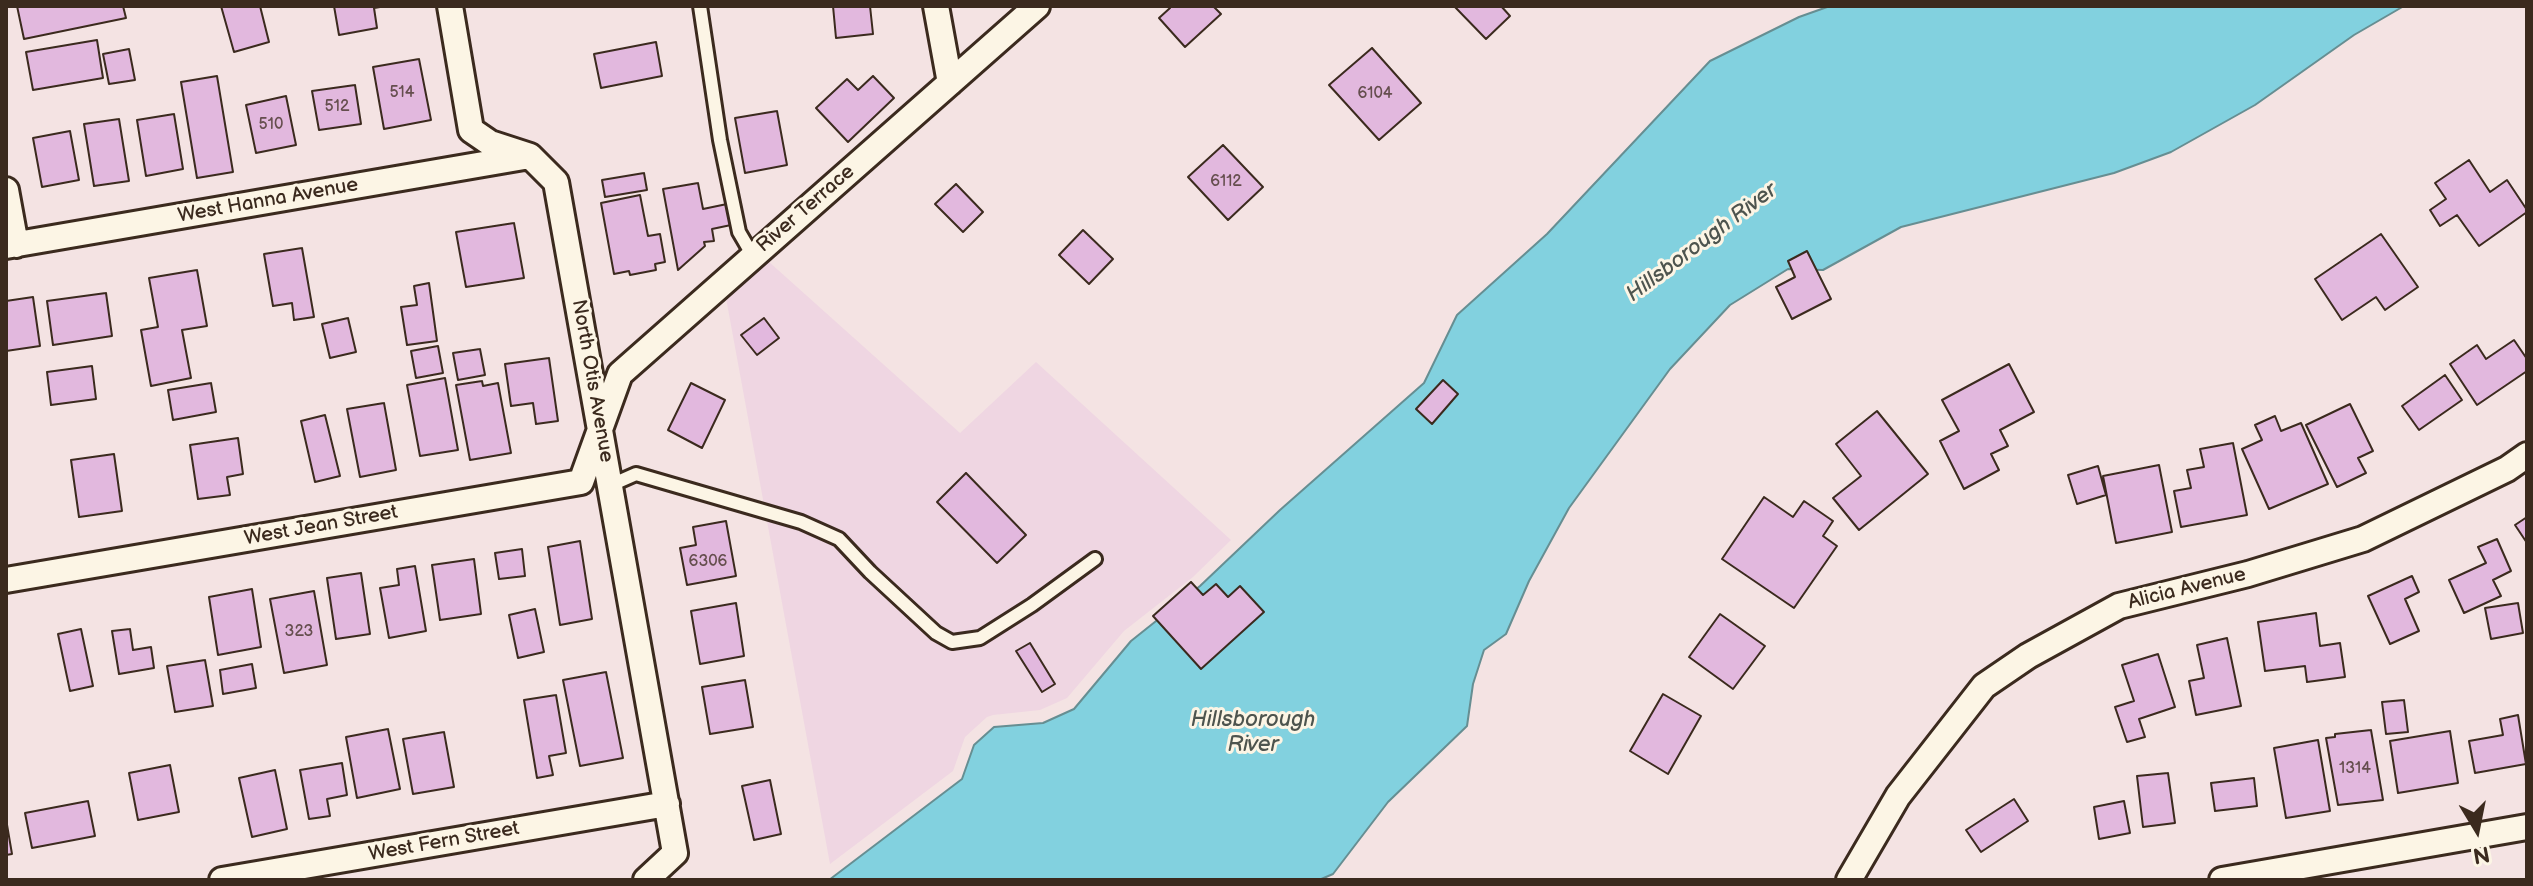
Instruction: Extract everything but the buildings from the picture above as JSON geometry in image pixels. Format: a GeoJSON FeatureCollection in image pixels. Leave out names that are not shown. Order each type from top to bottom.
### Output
{"type":"FeatureCollection","features":[{"type":"Feature","properties":{"kind":"street","name":"North Otis Avenue"},"geometry":{"type":"LineString","coordinates":[[450,6],[471,130],[490,143],[530,156],[556,182],[675,853],[646,880]]}},
{"type":"Feature","properties":{"kind":"street"},"geometry":{"type":"LineString","coordinates":[[936,6],[950,83]]}},
{"type":"Feature","properties":{"kind":"street","name":"River Terrace"},"geometry":{"type":"LineString","coordinates":[[601,429],[620,374],[1037,6]]}},
{"type":"Feature","properties":{"kind":"street","name":"West Hanna Avenue"},"geometry":{"type":"LineString","coordinates":[[11,246],[530,156]]}},
{"type":"Feature","properties":{"kind":"street"},"geometry":{"type":"LineString","coordinates":[[6,190],[11,246]]}},
{"type":"Feature","properties":{"kind":"street","name":"West Jean Street"},"geometry":{"type":"LineString","coordinates":[[6,580],[581,482],[601,429]]}},
{"type":"Feature","properties":{"kind":"street","name":"Alicia Avenue"},"geometry":{"type":"LineString","coordinates":[[1849,880],[1898,796],[1984,686],[2028,656],[2119,606],[2248,574],[2363,539],[2507,469],[2527,455]]}},
{"type":"Feature","properties":{"kind":"street","name":"West Fern Street"},"geometry":{"type":"LineString","coordinates":[[222,880],[667,804]]}},
{"type":"Feature","properties":{"kind":"street"},"geometry":{"type":"LineString","coordinates":[[2222,880],[2527,827]]}},
{"type":"Feature","properties":{"kind":"lane"},"geometry":{"type":"LineString","coordinates":[[700,6],[720,140],[739,232],[753,256]]}},
{"type":"Feature","properties":{"kind":"lane"},"geometry":{"type":"LineString","coordinates":[[611,485],[636,474],[801,522],[839,539],[936,633],[952,642],[980,638],[1095,559]]}},
{"type":"Feature","properties":{"kind":"shaded area"},"geometry":{"type":"Polygon","coordinates":[[[768,261],[960,433],[1036,362],[1231,540],[1193,577],[1124,631],[1067,698],[1040,710],[987,717],[965,737],[953,771],[830,864],[726,298],[768,261]]]}},
{"type":"Feature","properties":{"kind":"water","name":"Hillsborough River"},"geometry":{"type":"Polygon","coordinates":[[[1830,6],[2404,6],[2354,35],[2255,105],[2171,152],[2114,173],[1901,227],[1823,270],[1788,269],[1730,305],[1670,369],[1569,508],[1529,581],[1506,634],[1484,650],[1473,684],[1467,726],[1388,802],[1333,874],[1319,880],[829,880],[962,779],[974,745],[994,727],[1043,723],[1074,709],[1131,641],[1200,586],[1280,510],[1424,383],[1457,315],[1547,234],[1710,61],[1799,17],[1830,6]]]}}]}
